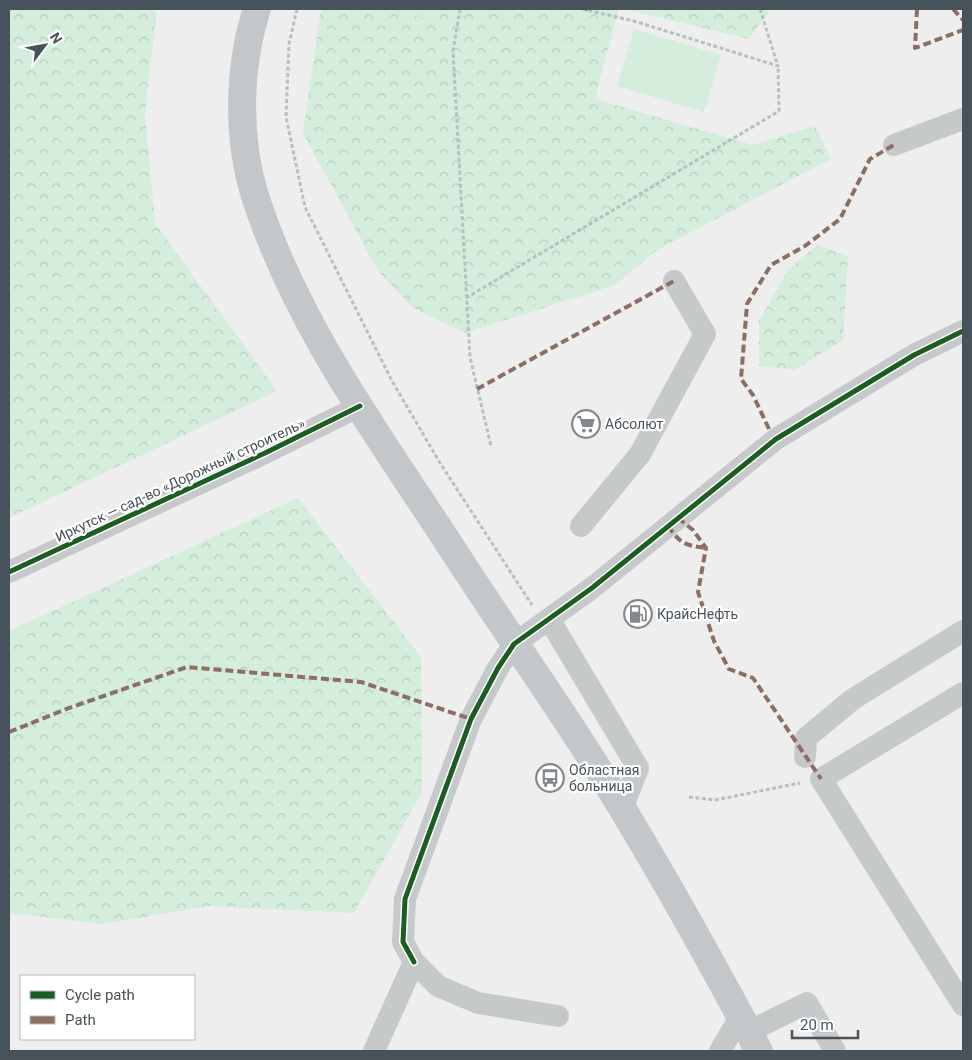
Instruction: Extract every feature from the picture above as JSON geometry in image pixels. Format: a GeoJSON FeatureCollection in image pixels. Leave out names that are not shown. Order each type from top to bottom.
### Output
{"type":"FeatureCollection","features":[{"type":"Feature","properties":{"kind":"main road"},"geometry":{"type":"LineString","coordinates":[[258,9],[250,31],[243,88],[243,137],[254,194],[285,274],[309,322],[360,406],[514,644],[584,748],[655,862],[749,1033]]}},
{"type":"Feature","properties":{"kind":"street"},"geometry":{"type":"LineString","coordinates":[[894,145],[963,119]]}},
{"type":"Feature","properties":{"kind":"street"},"geometry":{"type":"LineString","coordinates":[[581,526],[640,454],[705,334],[674,281]]}},
{"type":"Feature","properties":{"kind":"street"},"geometry":{"type":"LineString","coordinates":[[558,1016],[478,1003],[438,986],[414,962],[403,942],[405,900],[471,719],[498,668],[514,644],[542,616],[592,588],[776,439],[914,355],[963,331]]}},
{"type":"Feature","properties":{"kind":"street","name":"Иркутск — сад-во «Дорожный строитель»"},"geometry":{"type":"LineString","coordinates":[[9,572],[265,454],[360,406]]}},
{"type":"Feature","properties":{"kind":"street"},"geometry":{"type":"LineString","coordinates":[[542,616],[638,768],[622,809]]}},
{"type":"Feature","properties":{"kind":"street"},"geometry":{"type":"LineString","coordinates":[[805,757],[806,738],[854,699],[963,631]]}},
{"type":"Feature","properties":{"kind":"street"},"geometry":{"type":"LineString","coordinates":[[963,693],[821,779],[963,1005]]}},
{"type":"Feature","properties":{"kind":"street"},"geometry":{"type":"LineString","coordinates":[[374,1051],[414,962]]}},
{"type":"Feature","properties":{"kind":"street"},"geometry":{"type":"LineString","coordinates":[[720,1051],[749,1033],[807,1003],[835,1051]]}},
{"type":"Feature","properties":{"kind":"path"},"geometry":{"type":"LineString","coordinates":[[297,9],[289,44],[286,117],[305,207],[392,381],[440,463],[542,616]]}},
{"type":"Feature","properties":{"kind":"path"},"geometry":{"type":"LineString","coordinates":[[460,9],[453,52],[470,358],[491,446]]}},
{"type":"Feature","properties":{"kind":"path"},"geometry":{"type":"LineString","coordinates":[[582,9],[634,21],[778,66]]}},
{"type":"Feature","properties":{"kind":"path"},"geometry":{"type":"LineString","coordinates":[[466,298],[779,110],[778,66],[760,9]]}},
{"type":"Feature","properties":{"kind":"path"},"geometry":{"type":"LineString","coordinates":[[690,797],[715,800],[821,779]]}},
{"type":"Feature","properties":{"kind":"green space"},"geometry":{"type":"Polygon","coordinates":[[[9,9],[157,9],[145,114],[155,223],[277,391],[9,518],[9,9]]]}},
{"type":"Feature","properties":{"kind":"green space"},"geometry":{"type":"Polygon","coordinates":[[[321,9],[619,9],[595,99],[753,145],[815,126],[831,159],[657,250],[615,285],[465,333],[413,308],[378,271],[303,133],[321,9]]]}},
{"type":"Feature","properties":{"kind":"green space"},"geometry":{"type":"Polygon","coordinates":[[[398,9],[437,9],[433,21],[398,9]]]}},
{"type":"Feature","properties":{"kind":"green space"},"geometry":{"type":"Polygon","coordinates":[[[625,9],[771,9],[749,39],[625,9]]]}},
{"type":"Feature","properties":{"kind":"green space"},"geometry":{"type":"Polygon","coordinates":[[[634,29],[721,55],[704,112],[617,86],[634,29]]]}},
{"type":"Feature","properties":{"kind":"green space"},"geometry":{"type":"Polygon","coordinates":[[[817,245],[848,256],[843,340],[795,370],[759,366],[759,321],[789,269],[817,245]]]}},
{"type":"Feature","properties":{"kind":"green space"},"geometry":{"type":"Polygon","coordinates":[[[298,498],[421,657],[422,792],[354,913],[210,906],[103,924],[9,913],[9,631],[298,498]]]}},
{"type":"Feature","properties":{"kind":"marked path"},"geometry":{"type":"LineString","coordinates":[[917,9],[915,48],[963,30]]}},
{"type":"Feature","properties":{"kind":"marked path"},"geometry":{"type":"LineString","coordinates":[[953,9],[963,20]]}},
{"type":"Feature","properties":{"kind":"marked path"},"geometry":{"type":"LineString","coordinates":[[769,429],[753,395],[741,379],[747,304],[771,265],[805,246],[840,219],[870,159],[894,145]]}},
{"type":"Feature","properties":{"kind":"marked path"},"geometry":{"type":"LineString","coordinates":[[477,389],[674,281]]}},
{"type":"Feature","properties":{"kind":"marked path"},"geometry":{"type":"LineString","coordinates":[[678,518],[693,530],[706,548],[698,592],[714,641],[729,669],[753,678],[821,779]]}},
{"type":"Feature","properties":{"kind":"marked path"},"geometry":{"type":"LineString","coordinates":[[668,526],[676,537],[684,543],[706,548]]}},
{"type":"Feature","properties":{"kind":"marked path"},"geometry":{"type":"LineString","coordinates":[[9,732],[69,708],[187,667],[361,682],[471,719]]}},
{"type":"Feature","properties":{"kind":"cycle path"},"geometry":{"type":"LineString","coordinates":[[414,962],[403,942],[405,899],[471,719],[498,668],[514,644],[592,588],[776,439],[914,355],[963,331]]}},
{"type":"Feature","properties":{"kind":"cycle path"},"geometry":{"type":"LineString","coordinates":[[9,572],[265,453],[360,406]]}},
{"type":"Feature","properties":{"kind":"place","name":"Абсолют"},"geometry":{"type":"Point","coordinates":[586,424]}},
{"type":"Feature","properties":{"kind":"place","name":"КрайсНефть"},"geometry":{"type":"Point","coordinates":[638,614]}},
{"type":"Feature","properties":{"kind":"place","name":"Областная больница"},"geometry":{"type":"Point","coordinates":[550,778]}}]}
